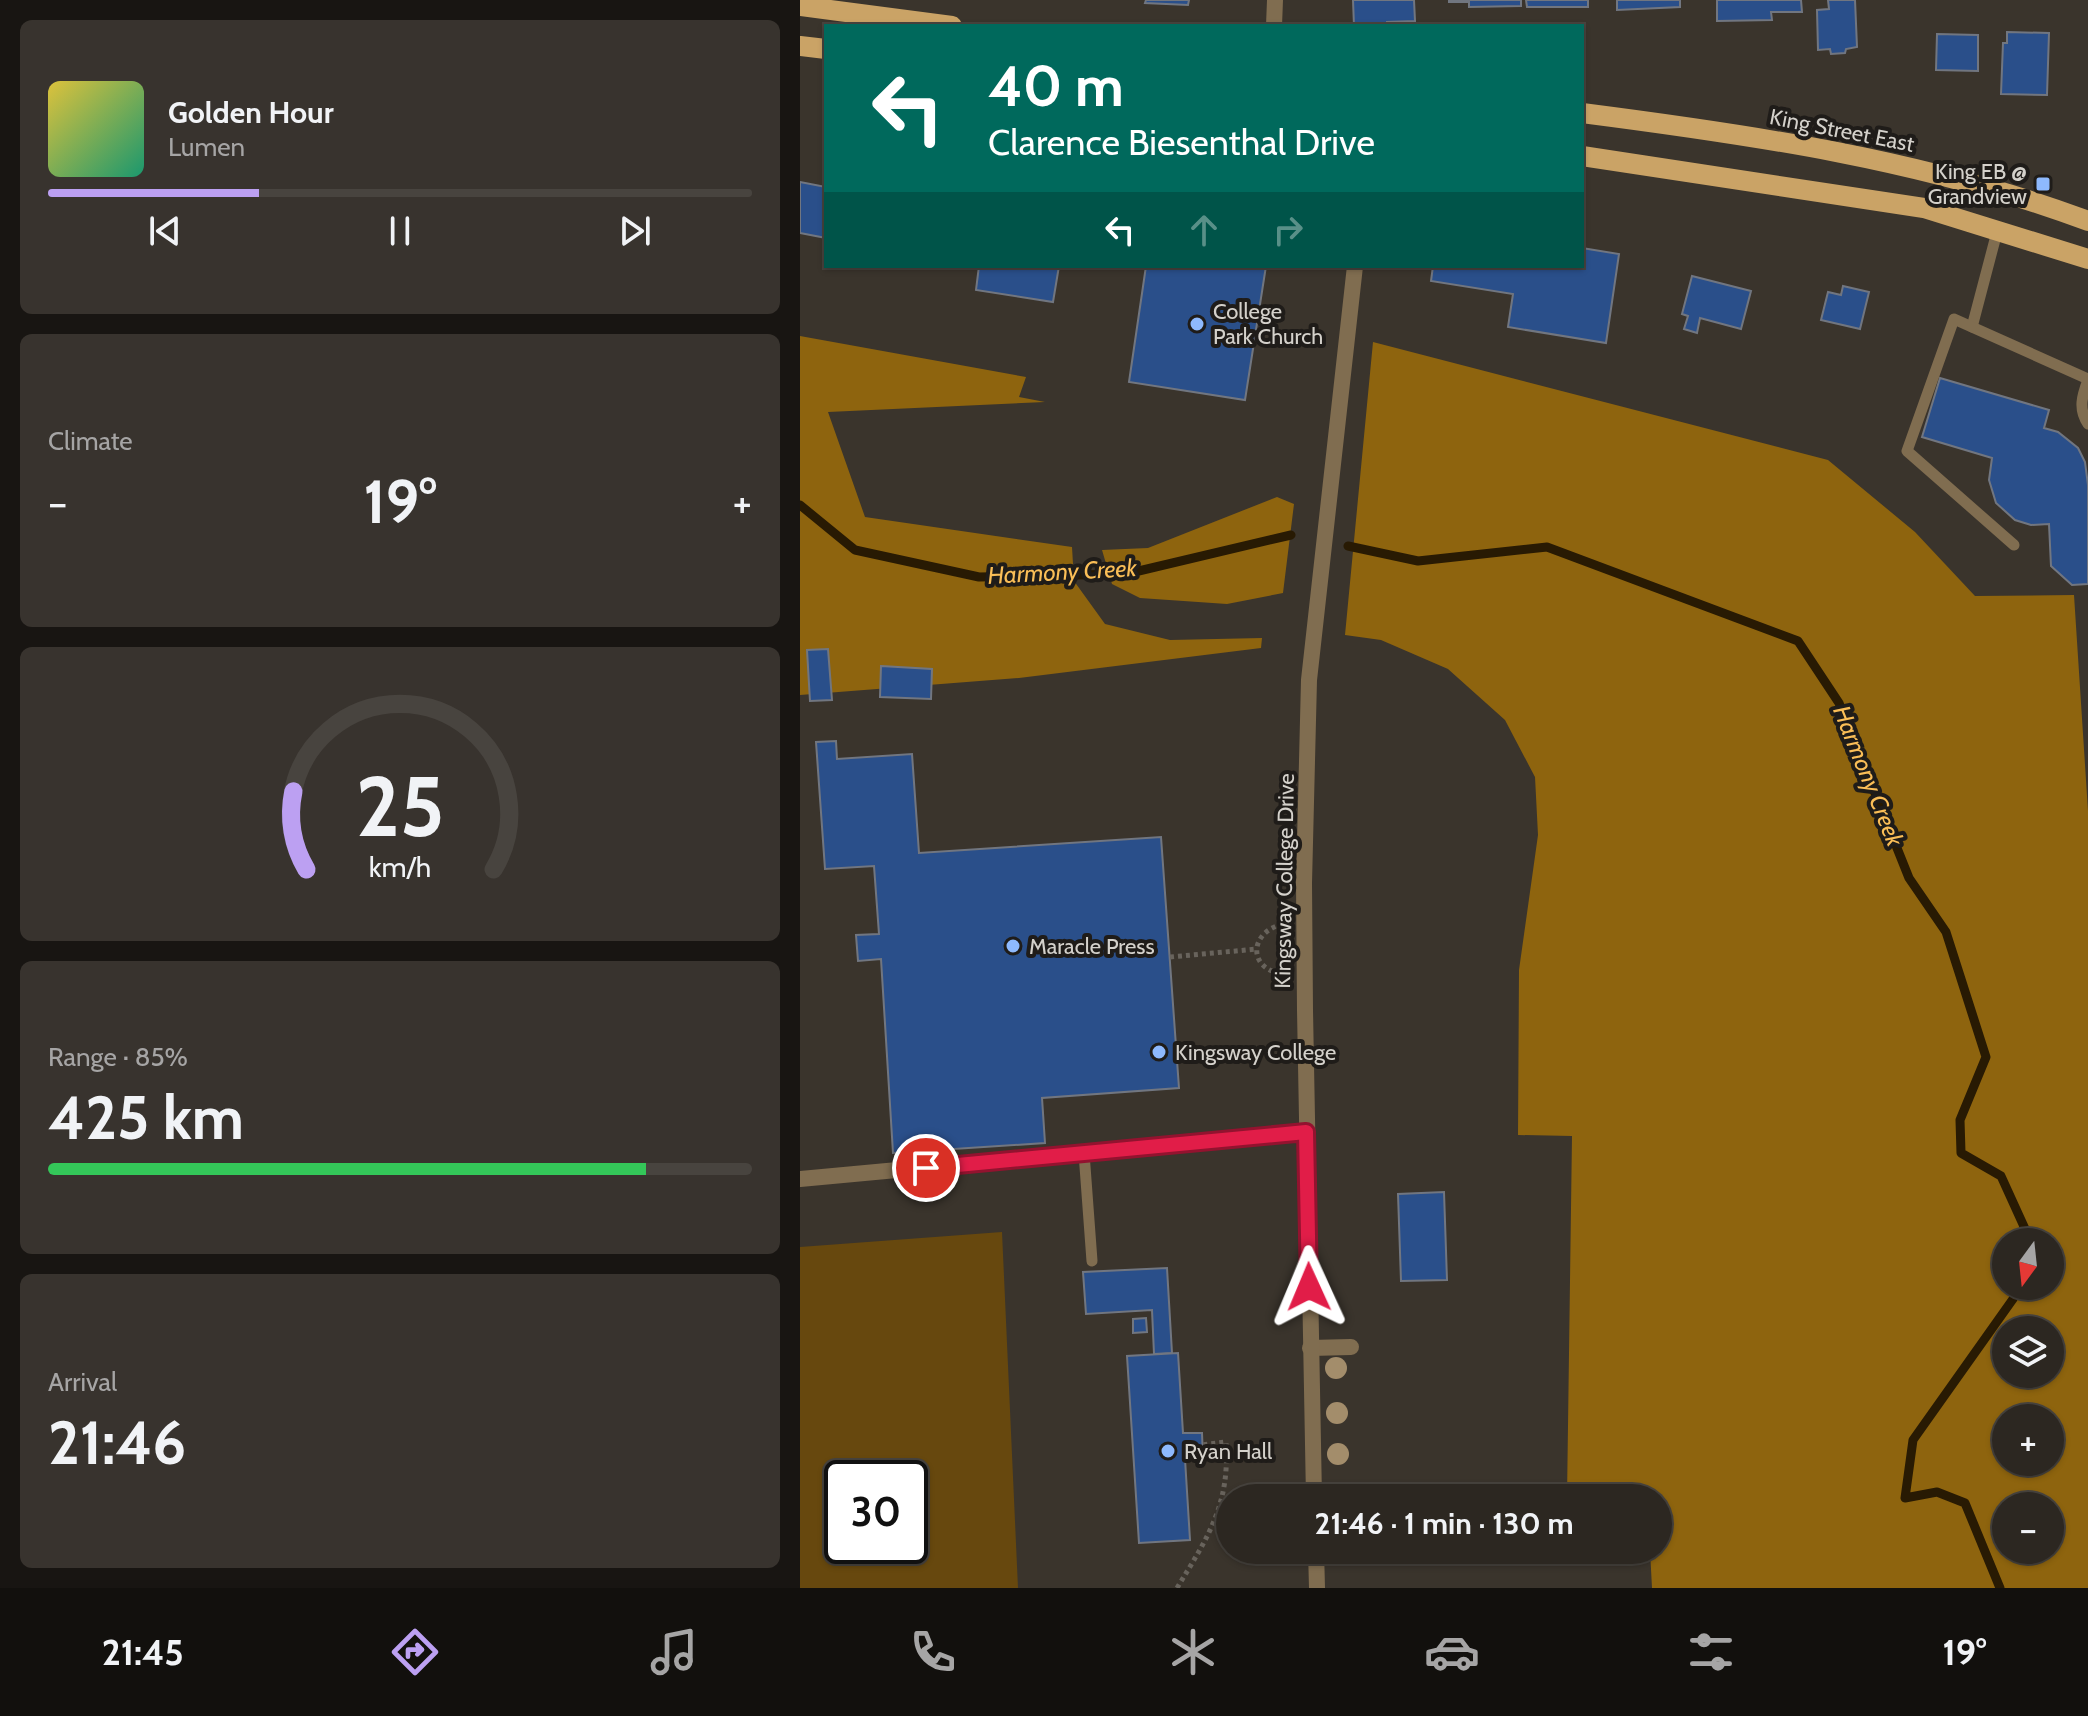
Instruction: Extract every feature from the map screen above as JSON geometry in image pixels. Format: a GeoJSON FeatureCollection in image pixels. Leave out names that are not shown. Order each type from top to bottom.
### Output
{"type":"FeatureCollection","features":[{"type":"Feature","properties":{"kind":"main road"},"geometry":{"type":"LineString","coordinates":[[800,6],[937,24]]}},
{"type":"Feature","properties":{"kind":"main road"},"geometry":{"type":"LineString","coordinates":[[800,46],[824,49]]}},
{"type":"Feature","properties":{"kind":"main road","name":"King Street East"},"geometry":{"type":"LineString","coordinates":[[1584,113],[1867,157],[1964,179],[2088,221]]}},
{"type":"Feature","properties":{"kind":"main road"},"geometry":{"type":"LineString","coordinates":[[1584,156],[1924,208],[2088,259]]}},
{"type":"Feature","properties":{"kind":"street"},"geometry":{"type":"LineString","coordinates":[[1274,24],[1275,0]]}},
{"type":"Feature","properties":{"kind":"street","name":"Kingsway College Drive"},"geometry":{"type":"LineString","coordinates":[[1314,1484],[1304,883],[1309,680],[1355,268]]}},
{"type":"Feature","properties":{"kind":"street"},"geometry":{"type":"LineString","coordinates":[[800,1179],[1306,1132]]}},
{"type":"Feature","properties":{"kind":"street"},"geometry":{"type":"LineString","coordinates":[[1310,1348],[1351,1347]]}},
{"type":"Feature","properties":{"kind":"street"},"geometry":{"type":"LineString","coordinates":[[1316,1564],[1317,1588]]}},
{"type":"Feature","properties":{"kind":"lane"},"geometry":{"type":"LineString","coordinates":[[1972,327],[1997,232]]}},
{"type":"Feature","properties":{"kind":"lane"},"geometry":{"type":"LineString","coordinates":[[2014,545],[1907,451],[1954,319],[2088,379],[2082,395],[2082,415],[2088,424]]}},
{"type":"Feature","properties":{"kind":"lane"},"geometry":{"type":"LineString","coordinates":[[1084,1153],[1092,1261]]}},
{"type":"Feature","properties":{"kind":"path"},"geometry":{"type":"LineString","coordinates":[[1283,924],[1271,927],[1260,935],[1257,949],[1265,967],[1284,974]]}},
{"type":"Feature","properties":{"kind":"path"},"geometry":{"type":"LineString","coordinates":[[1170,957],[1257,949]]}},
{"type":"Feature","properties":{"kind":"path"},"geometry":{"type":"LineString","coordinates":[[1177,1588],[1211,1534],[1222,1497],[1226,1442],[1202,1445]]}},
{"type":"Feature","properties":{"kind":"shaded area"},"geometry":{"type":"Polygon","coordinates":[[[800,336],[1026,377],[1019,397],[1045,402],[828,412],[865,517],[1072,547],[1074,581],[1105,624],[1170,640],[1262,638],[1261,648],[1019,678],[800,695],[800,336]]]}},
{"type":"Feature","properties":{"kind":"shaded area"},"geometry":{"type":"Polygon","coordinates":[[[1373,342],[1828,460],[1915,532],[1975,596],[2074,595],[2088,811],[2088,1588],[1652,1588],[1651,1564],[1672,1564],[1672,1484],[1567,1484],[1572,1136],[1518,1135],[1519,970],[1538,835],[1535,777],[1505,720],[1448,669],[1381,640],[1345,635],[1373,342]]]}},
{"type":"Feature","properties":{"kind":"shaded area"},"geometry":{"type":"Polygon","coordinates":[[[1277,497],[1294,504],[1283,593],[1227,604],[1140,598],[1112,584],[1102,550],[1148,548],[1277,497]]]}},
{"type":"Feature","properties":{"kind":"shaded area"},"geometry":{"type":"Polygon","coordinates":[[[1002,1232],[1018,1588],[800,1588],[800,1247],[1002,1232]]]}},
{"type":"Feature","properties":{"kind":"building"},"geometry":{"type":"Polygon","coordinates":[[[1146,0],[1189,0],[1188,5],[1145,3],[1146,0]]]}},
{"type":"Feature","properties":{"kind":"building"},"geometry":{"type":"Polygon","coordinates":[[[1353,0],[1414,0],[1415,21],[1354,24],[1353,0]]]}},
{"type":"Feature","properties":{"kind":"building"},"geometry":{"type":"Polygon","coordinates":[[[1449,0],[1521,0],[1521,6],[1469,7],[1469,2],[1449,0]]]}},
{"type":"Feature","properties":{"kind":"building"},"geometry":{"type":"Polygon","coordinates":[[[1526,0],[1588,0],[1588,7],[1527,7],[1526,0]]]}},
{"type":"Feature","properties":{"kind":"building"},"geometry":{"type":"Polygon","coordinates":[[[1617,0],[1680,0],[1680,7],[1617,10],[1617,0]]]}},
{"type":"Feature","properties":{"kind":"building"},"geometry":{"type":"Polygon","coordinates":[[[1717,0],[1801,0],[1802,12],[1771,12],[1772,20],[1717,21],[1717,0]]]}},
{"type":"Feature","properties":{"kind":"building"},"geometry":{"type":"Polygon","coordinates":[[[1828,0],[1855,0],[1857,47],[1846,49],[1845,53],[1831,54],[1830,49],[1818,50],[1817,10],[1829,9],[1828,0]]]}},
{"type":"Feature","properties":{"kind":"building"},"geometry":{"type":"Polygon","coordinates":[[[2007,32],[2049,33],[2047,95],[2001,94],[2003,43],[2007,43],[2007,32]]]}},
{"type":"Feature","properties":{"kind":"building"},"geometry":{"type":"Polygon","coordinates":[[[1937,34],[1978,35],[1978,71],[1936,70],[1937,34]]]}},
{"type":"Feature","properties":{"kind":"building"},"geometry":{"type":"Polygon","coordinates":[[[800,182],[824,187],[824,238],[800,233],[800,182]]]}},
{"type":"Feature","properties":{"kind":"building"},"geometry":{"type":"Polygon","coordinates":[[[1584,248],[1619,254],[1606,343],[1508,327],[1513,294],[1431,281],[1433,268],[1584,268],[1584,248]]]}},
{"type":"Feature","properties":{"kind":"building"},"geometry":{"type":"Polygon","coordinates":[[[979,268],[1059,268],[1053,302],[976,290],[979,268]]]}},
{"type":"Feature","properties":{"kind":"building","name":"College Park Church"},"geometry":{"type":"Polygon","coordinates":[[[1146,268],[1266,268],[1245,400],[1129,382],[1146,268]]]}},
{"type":"Feature","properties":{"kind":"building"},"geometry":{"type":"Polygon","coordinates":[[[1692,276],[1751,291],[1741,329],[1700,318],[1697,333],[1684,329],[1688,316],[1682,314],[1692,276]]]}},
{"type":"Feature","properties":{"kind":"building"},"geometry":{"type":"Polygon","coordinates":[[[1843,286],[1869,292],[1860,329],[1821,320],[1828,292],[1841,295],[1843,286]]]}},
{"type":"Feature","properties":{"kind":"building"},"geometry":{"type":"Polygon","coordinates":[[[1940,378],[2049,410],[2044,428],[2058,432],[2078,448],[2085,462],[2088,485],[2088,584],[2072,585],[2051,566],[2049,524],[2031,525],[2015,520],[1996,503],[1989,480],[1992,458],[1922,437],[1940,378]]]}},
{"type":"Feature","properties":{"kind":"building"},"geometry":{"type":"Polygon","coordinates":[[[828,649],[832,700],[810,701],[807,650],[828,649]]]}},
{"type":"Feature","properties":{"kind":"building"},"geometry":{"type":"Polygon","coordinates":[[[881,666],[932,669],[931,699],[880,697],[881,666]]]}},
{"type":"Feature","properties":{"kind":"building","name":"Maracle Press"},"geometry":{"type":"Polygon","coordinates":[[[836,741],[837,759],[912,754],[919,853],[1161,837],[1179,1088],[1042,1098],[1045,1143],[893,1153],[881,959],[858,961],[856,935],[879,934],[874,866],[825,869],[816,742],[836,741]]]}},
{"type":"Feature","properties":{"kind":"building"},"geometry":{"type":"Polygon","coordinates":[[[1444,1192],[1447,1280],[1401,1281],[1398,1194],[1444,1192]]]}},
{"type":"Feature","properties":{"kind":"building"},"geometry":{"type":"Polygon","coordinates":[[[1167,1268],[1172,1353],[1154,1354],[1152,1310],[1086,1314],[1083,1272],[1167,1268]]]}},
{"type":"Feature","properties":{"kind":"building"},"geometry":{"type":"Polygon","coordinates":[[[1146,1318],[1147,1332],[1133,1333],[1133,1319],[1146,1318]]]}},
{"type":"Feature","properties":{"kind":"building","name":"Ryan Hall"},"geometry":{"type":"Polygon","coordinates":[[[1178,1353],[1183,1433],[1202,1433],[1203,1458],[1185,1459],[1190,1540],[1139,1543],[1127,1356],[1178,1353]]]}},
{"type":"Feature","properties":{"kind":"waterway","name":"Harmony Creek"},"geometry":{"type":"LineString","coordinates":[[800,505],[855,550],[979,577],[1126,574],[1291,535]]}},
{"type":"Feature","properties":{"kind":"waterway","name":"Harmony Creek"},"geometry":{"type":"LineString","coordinates":[[1348,546],[1418,561],[1547,547],[1798,641],[1839,703],[1909,878],[1946,932],[1986,1057],[1960,1120],[1961,1153],[2001,1176],[2025,1228]]}},
{"type":"Feature","properties":{"kind":"waterway","name":"Harmony Creek"},"geometry":{"type":"LineString","coordinates":[[2000,1588],[1965,1503],[1937,1492],[1905,1498],[1913,1440],[2012,1300]]}},
{"type":"Feature","properties":{"kind":"place","name":"King EB @ Grandview"},"geometry":{"type":"Point","coordinates":[2043,184]}},
{"type":"Feature","properties":{"kind":"place","name":"College Park Church"},"geometry":{"type":"Point","coordinates":[1197,324]}},
{"type":"Feature","properties":{"kind":"place","name":"Maracle Press"},"geometry":{"type":"Point","coordinates":[1013,946]}},
{"type":"Feature","properties":{"kind":"place","name":"Kingsway College"},"geometry":{"type":"Point","coordinates":[1159,1052]}},
{"type":"Feature","properties":{"kind":"place","name":"Ryan Hall"},"geometry":{"type":"Point","coordinates":[1168,1451]}},
{"type":"Feature","properties":{"kind":"route"},"geometry":{"type":"LineString","coordinates":[[926,1168],[1306,1132],[1309,1287]]}}]}
